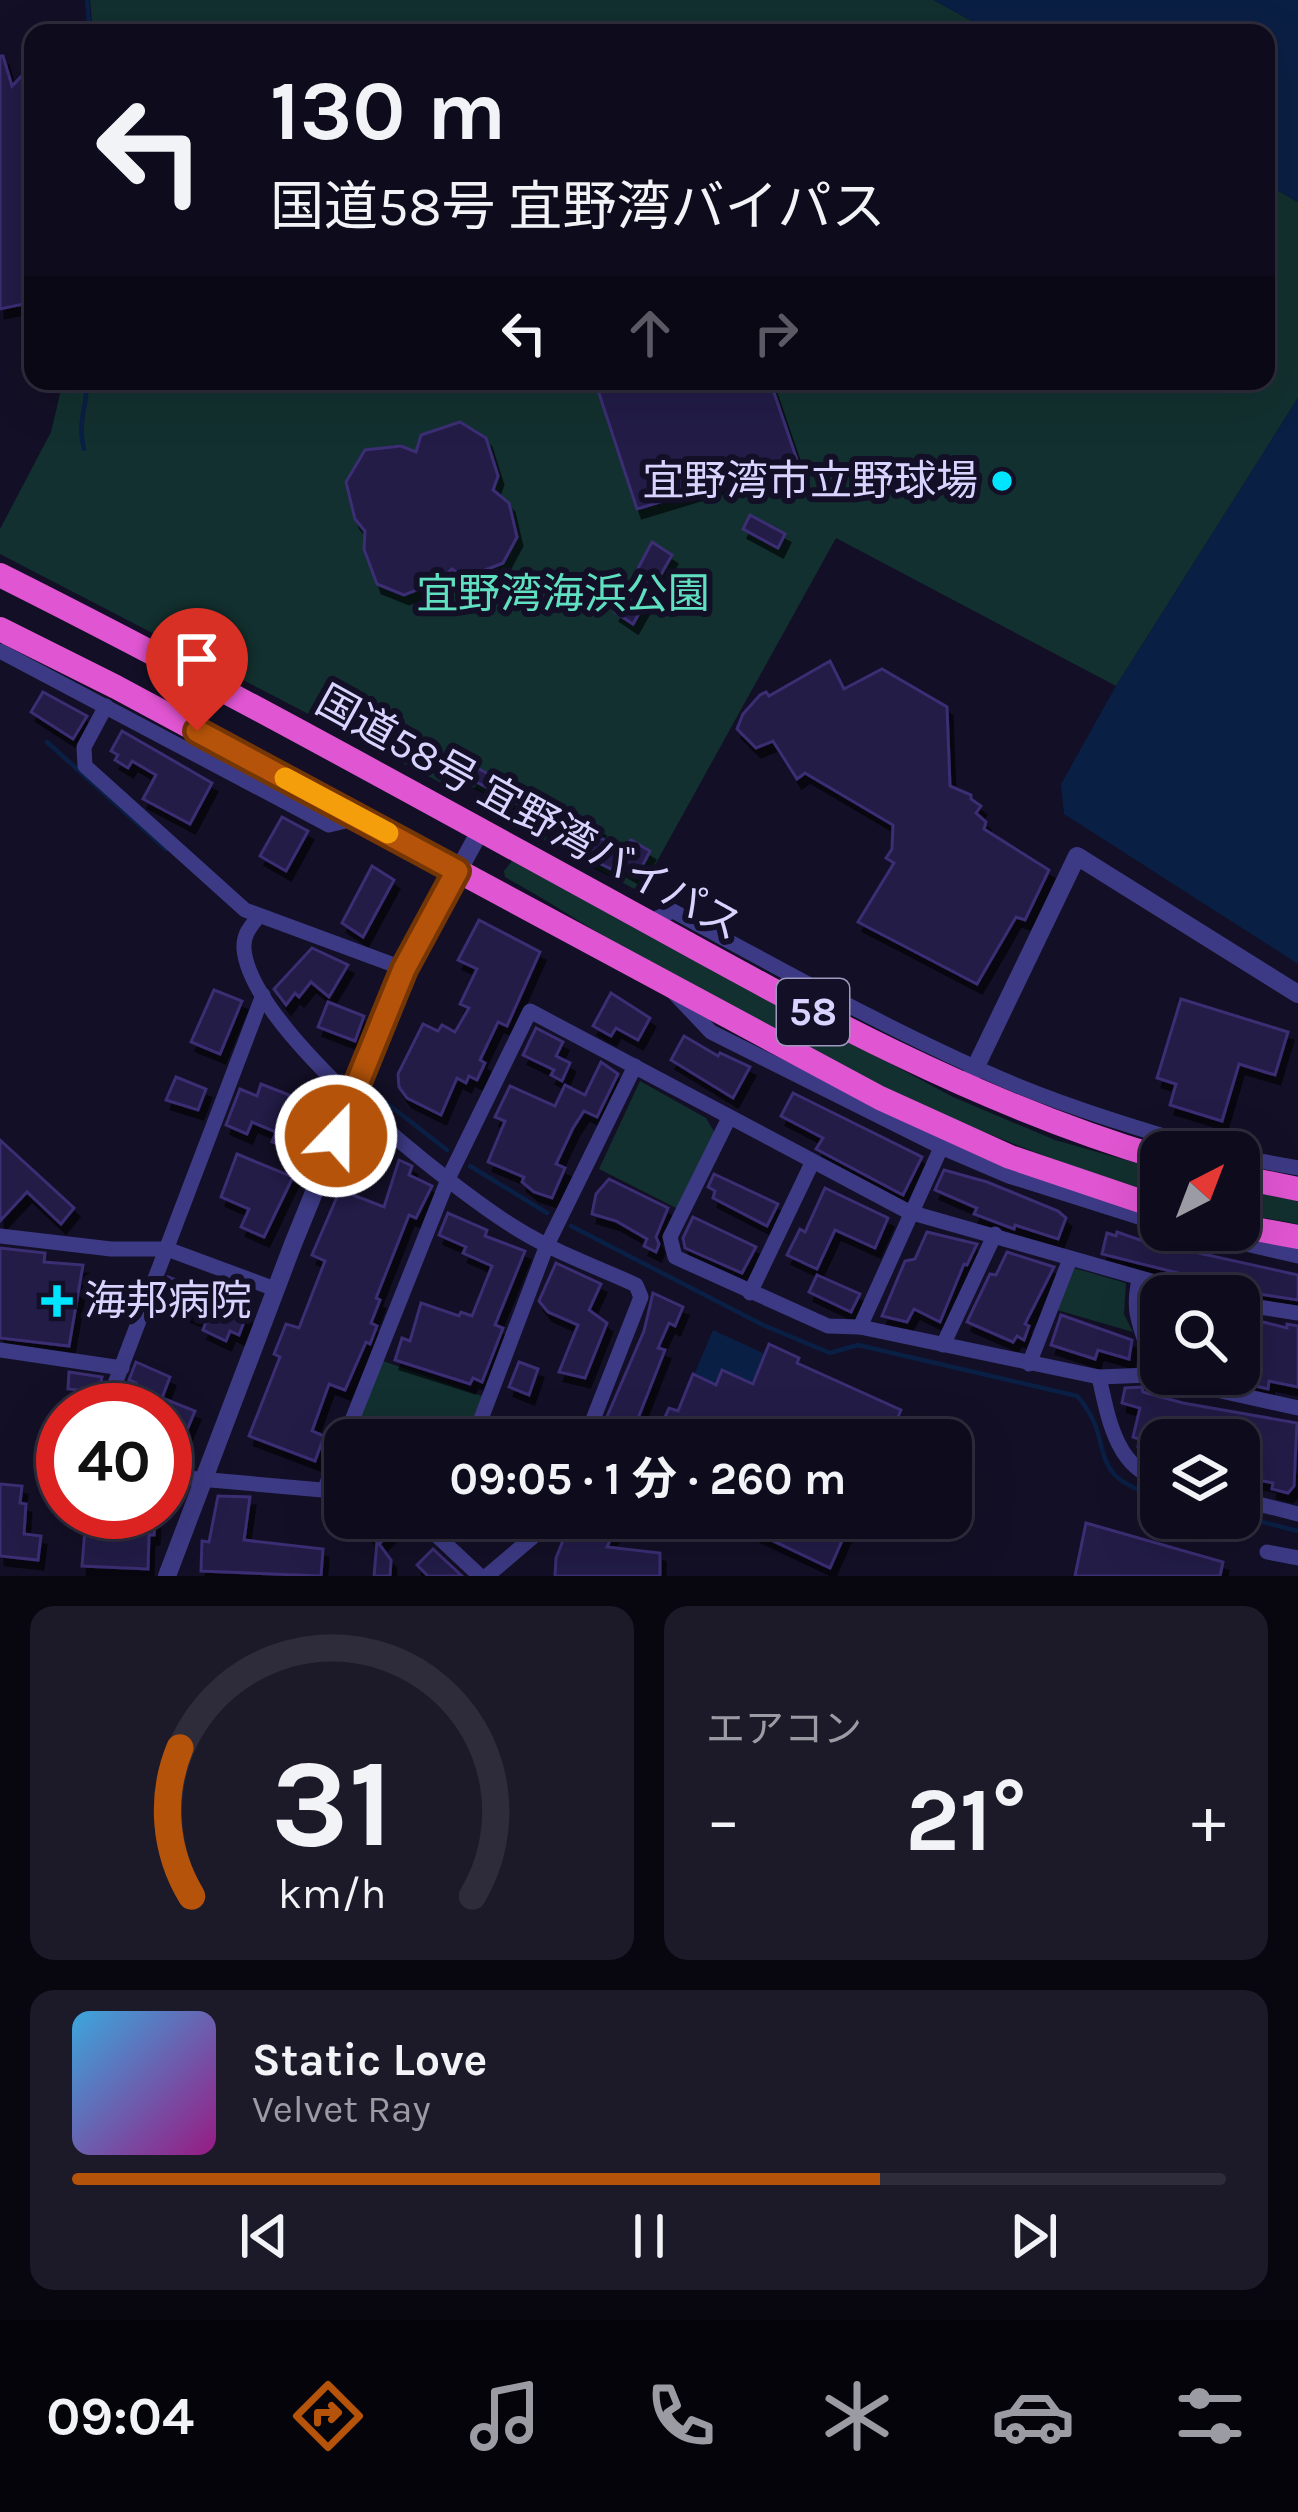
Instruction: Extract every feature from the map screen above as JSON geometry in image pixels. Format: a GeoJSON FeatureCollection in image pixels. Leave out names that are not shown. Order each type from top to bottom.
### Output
{"type":"FeatureCollection","features":[{"type":"Feature","properties":{"kind":"highway","name":"国道58号 宜野湾バイパス"},"geometry":{"type":"LineString","coordinates":[[0,574],[239,698],[802,1006],[971,1077],[1038,1118],[1140,1150]]}},
{"type":"Feature","properties":{"kind":"highway","name":"国道58号 宜野湾バイパス"},"geometry":{"type":"LineString","coordinates":[[0,629],[361,818],[945,1138],[1140,1201]]}},
{"type":"Feature","properties":{"kind":"highway"},"geometry":{"type":"LineString","coordinates":[[1260,1181],[1298,1189]]}},
{"type":"Feature","properties":{"kind":"highway"},"geometry":{"type":"LineString","coordinates":[[1260,1230],[1298,1237]]}},
{"type":"Feature","properties":{"kind":"street"},"geometry":{"type":"LineString","coordinates":[[0,651],[329,825],[361,818]]}},
{"type":"Feature","properties":{"kind":"street"},"geometry":{"type":"LineString","coordinates":[[106,706],[84,747],[85,766],[245,910],[404,969]]}},
{"type":"Feature","properties":{"kind":"street"},"geometry":{"type":"LineString","coordinates":[[167,1576],[275,1289],[404,969],[480,831]]}},
{"type":"Feature","properties":{"kind":"street"},"geometry":{"type":"LineString","coordinates":[[1150,1131],[971,1077],[1077,856],[1298,994]]}},
{"type":"Feature","properties":{"kind":"street"},"geometry":{"type":"LineString","coordinates":[[258,917],[243,945],[252,979],[351,1099],[516,1228],[636,1285],[641,1297],[593,1419]]}},
{"type":"Feature","properties":{"kind":"street"},"geometry":{"type":"LineString","coordinates":[[116,1383],[263,995]]}},
{"type":"Feature","properties":{"kind":"street"},"geometry":{"type":"LineString","coordinates":[[353,1419],[449,1178],[530,1011],[909,1212],[1140,1278]]}},
{"type":"Feature","properties":{"kind":"street"},"geometry":{"type":"LineString","coordinates":[[480,1419],[547,1245],[635,1066]]}},
{"type":"Feature","properties":{"kind":"street"},"geometry":{"type":"LineString","coordinates":[[729,1118],[670,1237],[675,1257],[828,1326],[860,1327],[1099,1377],[1140,1375]]}},
{"type":"Feature","properties":{"kind":"street"},"geometry":{"type":"LineString","coordinates":[[860,1327],[945,1138],[1009,1175],[1140,1217]]}},
{"type":"Feature","properties":{"kind":"street"},"geometry":{"type":"LineString","coordinates":[[1260,1161],[1298,1168]]}},
{"type":"Feature","properties":{"kind":"street"},"geometry":{"type":"LineString","coordinates":[[749,1293],[812,1163]]}},
{"type":"Feature","properties":{"kind":"street"},"geometry":{"type":"LineString","coordinates":[[943,1345],[995,1234]]}},
{"type":"Feature","properties":{"kind":"street"},"geometry":{"type":"LineString","coordinates":[[0,1236],[111,1249],[167,1249],[275,1289]]}},
{"type":"Feature","properties":{"kind":"street"},"geometry":{"type":"LineString","coordinates":[[1260,1247],[1298,1256]]}},
{"type":"Feature","properties":{"kind":"street"},"geometry":{"type":"LineString","coordinates":[[1029,1364],[1070,1259]]}},
{"type":"Feature","properties":{"kind":"street"},"geometry":{"type":"LineString","coordinates":[[1137,1277],[1132,1319],[1140,1334]]}},
{"type":"Feature","properties":{"kind":"street"},"geometry":{"type":"LineString","coordinates":[[1260,1307],[1298,1313]]}},
{"type":"Feature","properties":{"kind":"street"},"geometry":{"type":"LineString","coordinates":[[0,1350],[122,1368]]}},
{"type":"Feature","properties":{"kind":"street"},"geometry":{"type":"LineString","coordinates":[[1099,1377],[1124,1457],[1140,1470]]}},
{"type":"Feature","properties":{"kind":"street"},"geometry":{"type":"LineString","coordinates":[[1239,1395],[1298,1408]]}},
{"type":"Feature","properties":{"kind":"street"},"geometry":{"type":"LineString","coordinates":[[192,1477],[324,1488]]}},
{"type":"Feature","properties":{"kind":"street"},"geometry":{"type":"LineString","coordinates":[[1260,1504],[1298,1514]]}},
{"type":"Feature","properties":{"kind":"street"},"geometry":{"type":"LineString","coordinates":[[447,1539],[483,1576],[529,1539]]}},
{"type":"Feature","properties":{"kind":"street"},"geometry":{"type":"LineString","coordinates":[[1267,1552],[1298,1558]]}},
{"type":"Feature","properties":{"kind":"green space"},"geometry":{"type":"Polygon","coordinates":[[[90,0],[934,0],[977,24],[92,24],[90,0]]]}},
{"type":"Feature","properties":{"kind":"green space","name":"宜野湾海浜公園"},"geometry":{"type":"Polygon","coordinates":[[[1275,189],[1298,202],[1298,398],[1116,686],[836,538],[640,892],[532,834],[530,816],[463,782],[447,786],[0,554],[0,529],[51,432],[61,390],[1275,390],[1275,189]]]}},
{"type":"Feature","properties":{"kind":"green space"},"geometry":{"type":"Polygon","coordinates":[[[512,861],[953,1097],[1055,1140],[1140,1164],[1140,1188],[1025,1148],[828,1060],[638,957],[505,877],[512,861]]]}},
{"type":"Feature","properties":{"kind":"green space"},"geometry":{"type":"Polygon","coordinates":[[[640,1081],[706,1118],[715,1133],[678,1209],[599,1169],[640,1081]]]}},
{"type":"Feature","properties":{"kind":"green space"},"geometry":{"type":"Polygon","coordinates":[[[1260,1193],[1298,1201],[1298,1224],[1260,1217],[1260,1193]]]}},
{"type":"Feature","properties":{"kind":"green space"},"geometry":{"type":"Polygon","coordinates":[[[1074,1268],[1126,1283],[1124,1314],[1133,1332],[1057,1310],[1074,1268]]]}},
{"type":"Feature","properties":{"kind":"green space"},"geometry":{"type":"Polygon","coordinates":[[[383,1361],[482,1396],[473,1419],[360,1419],[383,1361]]]}},
{"type":"Feature","properties":{"kind":"water"},"geometry":{"type":"Polygon","coordinates":[[[934,0],[1298,0],[1298,202],[1275,189],[1275,24],[977,24],[934,0]]]}},
{"type":"Feature","properties":{"kind":"water"},"geometry":{"type":"Polygon","coordinates":[[[1298,398],[1298,964],[1064,814],[1061,784],[1116,686],[1298,398]]]}},
{"type":"Feature","properties":{"kind":"water"},"geometry":{"type":"Polygon","coordinates":[[[713,1330],[765,1354],[753,1384],[723,1371],[716,1385],[694,1375],[713,1330]]]}},
{"type":"Feature","properties":{"kind":"building"},"geometry":{"type":"Polygon","coordinates":[[[3,56],[12,86],[24,73],[24,304],[0,309],[3,56]]]}},
{"type":"Feature","properties":{"kind":"building"},"geometry":{"type":"Polygon","coordinates":[[[598,390],[773,390],[797,460],[637,509],[598,390]]]}},
{"type":"Feature","properties":{"kind":"building"},"geometry":{"type":"Polygon","coordinates":[[[460,422],[486,438],[498,476],[493,490],[509,503],[517,537],[503,563],[465,578],[452,569],[440,581],[404,595],[377,584],[364,549],[365,531],[355,519],[346,482],[365,450],[401,446],[416,452],[421,435],[460,422]]]}},
{"type":"Feature","properties":{"kind":"building"},"geometry":{"type":"Polygon","coordinates":[[[750,515],[785,534],[778,548],[743,529],[750,515]]]}},
{"type":"Feature","properties":{"kind":"building"},"geometry":{"type":"Polygon","coordinates":[[[652,542],[672,555],[633,624],[615,612],[652,542]]]}},
{"type":"Feature","properties":{"kind":"building"},"geometry":{"type":"Polygon","coordinates":[[[830,661],[844,689],[882,669],[947,707],[950,786],[971,795],[981,806],[976,813],[986,822],[984,829],[1049,870],[1025,920],[1016,917],[977,984],[858,922],[894,863],[886,858],[892,849],[893,825],[805,773],[797,779],[773,741],[756,748],[737,729],[760,695],[766,692],[769,696],[830,661]]]}},
{"type":"Feature","properties":{"kind":"building"},"geometry":{"type":"Polygon","coordinates":[[[43,692],[87,716],[73,739],[31,712],[43,692]]]}},
{"type":"Feature","properties":{"kind":"building"},"geometry":{"type":"Polygon","coordinates":[[[122,731],[212,783],[190,824],[143,799],[156,775],[132,761],[128,768],[115,760],[118,755],[111,751],[122,731]]]}},
{"type":"Feature","properties":{"kind":"building"},"geometry":{"type":"Polygon","coordinates":[[[477,768],[600,827],[595,835],[625,851],[631,840],[650,851],[637,876],[614,863],[611,869],[587,857],[590,853],[538,824],[542,817],[471,779],[477,768]]]}},
{"type":"Feature","properties":{"kind":"building"},"geometry":{"type":"Polygon","coordinates":[[[282,817],[308,831],[286,871],[260,856],[282,817]]]}},
{"type":"Feature","properties":{"kind":"building"},"geometry":{"type":"Polygon","coordinates":[[[372,866],[394,880],[363,937],[342,923],[372,866]]]}},
{"type":"Feature","properties":{"kind":"building"},"geometry":{"type":"Polygon","coordinates":[[[479,920],[540,952],[507,1026],[498,1022],[480,1060],[485,1063],[477,1080],[469,1076],[466,1083],[457,1078],[441,1115],[407,1098],[399,1087],[398,1074],[423,1024],[438,1031],[442,1025],[455,1032],[469,1008],[460,1004],[477,969],[458,960],[479,920]]]}},
{"type":"Feature","properties":{"kind":"building"},"geometry":{"type":"Polygon","coordinates":[[[312,948],[348,965],[329,997],[311,982],[286,1005],[274,989],[312,948]]]}},
{"type":"Feature","properties":{"kind":"building"},"geometry":{"type":"Polygon","coordinates":[[[214,990],[242,1001],[220,1054],[191,1042],[214,990]]]}},
{"type":"Feature","properties":{"kind":"building"},"geometry":{"type":"Polygon","coordinates":[[[611,993],[650,1018],[638,1040],[616,1028],[611,1036],[593,1026],[611,993]]]}},
{"type":"Feature","properties":{"kind":"building"},"geometry":{"type":"Polygon","coordinates":[[[1181,999],[1288,1032],[1275,1075],[1239,1064],[1222,1121],[1170,1105],[1176,1084],[1157,1078],[1181,999]]]}},
{"type":"Feature","properties":{"kind":"building"},"geometry":{"type":"Polygon","coordinates":[[[328,1002],[364,1016],[355,1041],[318,1027],[328,1002]]]}},
{"type":"Feature","properties":{"kind":"building"},"geometry":{"type":"Polygon","coordinates":[[[536,1028],[563,1042],[556,1056],[570,1063],[562,1081],[551,1075],[554,1070],[523,1055],[536,1028]]]}},
{"type":"Feature","properties":{"kind":"building"},"geometry":{"type":"Polygon","coordinates":[[[684,1036],[718,1056],[750,1067],[733,1098],[671,1060],[684,1036]]]}},
{"type":"Feature","properties":{"kind":"building"},"geometry":{"type":"Polygon","coordinates":[[[601,1062],[618,1074],[597,1117],[584,1111],[573,1128],[556,1164],[565,1168],[552,1198],[534,1192],[522,1182],[524,1177],[488,1162],[505,1121],[495,1117],[510,1086],[555,1106],[565,1085],[585,1095],[601,1062]]]}},
{"type":"Feature","properties":{"kind":"building"},"geometry":{"type":"Polygon","coordinates":[[[176,1077],[206,1089],[198,1110],[166,1100],[176,1077]]]}},
{"type":"Feature","properties":{"kind":"building"},"geometry":{"type":"Polygon","coordinates":[[[261,1084],[325,1109],[307,1155],[272,1142],[276,1132],[252,1122],[247,1134],[226,1125],[240,1089],[257,1096],[261,1084]]]}},
{"type":"Feature","properties":{"kind":"building"},"geometry":{"type":"Polygon","coordinates":[[[793,1093],[922,1157],[903,1195],[816,1149],[823,1138],[781,1116],[793,1093]]]}},
{"type":"Feature","properties":{"kind":"building"},"geometry":{"type":"Polygon","coordinates":[[[0,1140],[74,1208],[61,1224],[27,1192],[0,1221],[0,1140]]]}},
{"type":"Feature","properties":{"kind":"building"},"geometry":{"type":"Polygon","coordinates":[[[237,1154],[293,1177],[264,1237],[241,1227],[249,1209],[221,1197],[237,1154]]]}},
{"type":"Feature","properties":{"kind":"building"},"geometry":{"type":"Polygon","coordinates":[[[399,1160],[412,1166],[409,1175],[432,1186],[416,1218],[409,1215],[376,1298],[380,1300],[371,1323],[377,1326],[370,1344],[366,1342],[345,1390],[329,1384],[312,1431],[324,1436],[315,1461],[249,1436],[280,1357],[274,1354],[286,1324],[299,1328],[325,1261],[312,1255],[340,1190],[384,1207],[399,1160]]]}},
{"type":"Feature","properties":{"kind":"building"},"geometry":{"type":"Polygon","coordinates":[[[944,1170],[1058,1211],[1066,1218],[1058,1239],[974,1214],[977,1208],[935,1190],[944,1170]]]}},
{"type":"Feature","properties":{"kind":"building"},"geometry":{"type":"Polygon","coordinates":[[[714,1174],[778,1204],[767,1226],[713,1198],[715,1191],[708,1187],[714,1174]]]}},
{"type":"Feature","properties":{"kind":"building"},"geometry":{"type":"Polygon","coordinates":[[[609,1179],[668,1208],[656,1237],[656,1252],[644,1246],[647,1239],[592,1214],[596,1194],[609,1179]]]}},
{"type":"Feature","properties":{"kind":"building"},"geometry":{"type":"Polygon","coordinates":[[[825,1188],[888,1218],[875,1248],[835,1230],[817,1269],[787,1255],[800,1229],[805,1232],[825,1188]]]}},
{"type":"Feature","properties":{"kind":"building"},"geometry":{"type":"Polygon","coordinates":[[[448,1213],[487,1230],[485,1236],[525,1251],[495,1325],[503,1328],[482,1382],[473,1378],[470,1384],[395,1360],[402,1338],[410,1341],[421,1303],[472,1316],[492,1266],[439,1235],[448,1213]]]}},
{"type":"Feature","properties":{"kind":"building"},"geometry":{"type":"Polygon","coordinates":[[[693,1217],[756,1247],[742,1273],[685,1248],[683,1238],[693,1217]]]}},
{"type":"Feature","properties":{"kind":"building"},"geometry":{"type":"Polygon","coordinates":[[[927,1232],[977,1244],[940,1322],[914,1309],[907,1322],[882,1316],[905,1261],[915,1259],[927,1232]]]}},
{"type":"Feature","properties":{"kind":"building"},"geometry":{"type":"Polygon","coordinates":[[[1117,1232],[1140,1240],[1140,1251],[1190,1251],[1298,1275],[1298,1300],[1260,1294],[1260,1275],[1183,1275],[1102,1254],[1107,1233],[1116,1236],[1117,1232]]]}},
{"type":"Feature","properties":{"kind":"building"},"geometry":{"type":"Polygon","coordinates":[[[0,1248],[45,1253],[44,1262],[83,1265],[69,1346],[0,1338],[0,1248]]]}},
{"type":"Feature","properties":{"kind":"building"},"geometry":{"type":"Polygon","coordinates":[[[1007,1252],[1054,1267],[1025,1324],[1029,1326],[1024,1340],[1017,1336],[1013,1342],[967,1322],[990,1274],[996,1275],[1007,1252]]]}},
{"type":"Feature","properties":{"kind":"building"},"geometry":{"type":"Polygon","coordinates":[[[556,1263],[601,1284],[589,1310],[607,1323],[585,1378],[559,1372],[578,1325],[548,1312],[539,1301],[556,1263]]]}},
{"type":"Feature","properties":{"kind":"building"},"geometry":{"type":"Polygon","coordinates":[[[817,1275],[860,1294],[851,1312],[809,1292],[817,1275]]]}},
{"type":"Feature","properties":{"kind":"building"},"geometry":{"type":"Polygon","coordinates":[[[168,1277],[245,1306],[239,1335],[230,1331],[226,1341],[203,1330],[206,1322],[159,1301],[168,1277]]]}},
{"type":"Feature","properties":{"kind":"building"},"geometry":{"type":"Polygon","coordinates":[[[653,1293],[683,1307],[675,1326],[669,1323],[658,1348],[665,1350],[638,1419],[606,1419],[644,1331],[653,1293]]]}},
{"type":"Feature","properties":{"kind":"building"},"geometry":{"type":"Polygon","coordinates":[[[1061,1315],[1132,1340],[1129,1359],[1098,1350],[1095,1359],[1051,1345],[1061,1315]]]}},
{"type":"Feature","properties":{"kind":"building"},"geometry":{"type":"Polygon","coordinates":[[[1260,1321],[1298,1326],[1298,1387],[1269,1381],[1268,1389],[1260,1387],[1260,1321]]]}},
{"type":"Feature","properties":{"kind":"building"},"geometry":{"type":"Polygon","coordinates":[[[769,1344],[799,1358],[797,1363],[901,1410],[897,1419],[664,1419],[669,1408],[678,1411],[693,1374],[716,1385],[722,1370],[753,1384],[769,1344]]]}},
{"type":"Feature","properties":{"kind":"building"},"geometry":{"type":"Polygon","coordinates":[[[136,1362],[170,1377],[168,1383],[129,1380],[136,1362]]]}},
{"type":"Feature","properties":{"kind":"building"},"geometry":{"type":"Polygon","coordinates":[[[519,1362],[538,1369],[529,1395],[509,1387],[519,1362]]]}},
{"type":"Feature","properties":{"kind":"building"},"geometry":{"type":"Polygon","coordinates":[[[69,1372],[102,1377],[101,1383],[68,1383],[69,1372]]]}},
{"type":"Feature","properties":{"kind":"building"},"geometry":{"type":"Polygon","coordinates":[[[1140,1387],[1140,1395],[1297,1423],[1294,1486],[1288,1493],[1260,1480],[1260,1419],[1140,1419],[1140,1447],[1138,1447],[1139,1439],[1133,1437],[1140,1408],[1122,1403],[1125,1388],[1140,1387]]]}},
{"type":"Feature","properties":{"kind":"building"},"geometry":{"type":"Polygon","coordinates":[[[0,1484],[22,1486],[24,1534],[41,1539],[38,1560],[0,1556],[0,1484]]]}},
{"type":"Feature","properties":{"kind":"building"},"geometry":{"type":"Polygon","coordinates":[[[218,1496],[250,1497],[244,1540],[323,1549],[321,1576],[201,1571],[202,1541],[209,1542],[218,1496]]]}},
{"type":"Feature","properties":{"kind":"building"},"geometry":{"type":"Polygon","coordinates":[[[1086,1523],[1223,1562],[1220,1576],[1075,1576],[1086,1523]]]}},
{"type":"Feature","properties":{"kind":"building"},"geometry":{"type":"Polygon","coordinates":[[[84,1539],[149,1539],[148,1569],[82,1566],[84,1539]]]}},
{"type":"Feature","properties":{"kind":"building"},"geometry":{"type":"Polygon","coordinates":[[[374,1539],[384,1539],[379,1544],[391,1560],[390,1576],[374,1576],[374,1539]]]}},
{"type":"Feature","properties":{"kind":"building"},"geometry":{"type":"Polygon","coordinates":[[[564,1539],[611,1539],[607,1547],[660,1553],[660,1576],[555,1576],[564,1539]]]}},
{"type":"Feature","properties":{"kind":"building"},"geometry":{"type":"Polygon","coordinates":[[[769,1539],[843,1539],[830,1568],[769,1539]]]}},
{"type":"Feature","properties":{"kind":"building"},"geometry":{"type":"Polygon","coordinates":[[[433,1549],[462,1576],[428,1576],[417,1565],[433,1549]]]}},
{"type":"Feature","properties":{"kind":"waterway"},"geometry":{"type":"LineString","coordinates":[[87,0],[89,24]]}},
{"type":"Feature","properties":{"kind":"waterway"},"geometry":{"type":"LineString","coordinates":[[84,449],[86,390]]}},
{"type":"Feature","properties":{"kind":"waterway"},"geometry":{"type":"LineString","coordinates":[[47,742],[166,849]]}},
{"type":"Feature","properties":{"kind":"waterway"},"geometry":{"type":"LineString","coordinates":[[375,1094],[447,1150]]}},
{"type":"Feature","properties":{"kind":"waterway"},"geometry":{"type":"LineString","coordinates":[[470,1166],[547,1213]]}},
{"type":"Feature","properties":{"kind":"waterway"},"geometry":{"type":"LineString","coordinates":[[571,1226],[763,1325],[830,1353],[858,1345],[1077,1396],[1096,1428],[1109,1468],[1140,1490]]}},
{"type":"Feature","properties":{"kind":"waterway"},"geometry":{"type":"LineString","coordinates":[[1260,1521],[1298,1531]]}},
{"type":"Feature","properties":{"kind":"slow traffic"},"geometry":{"type":"LineString","coordinates":[[285,778],[388,833]]}},
{"type":"Feature","properties":{"kind":"place","name":"宜野湾市立野球場"},"geometry":{"type":"Point","coordinates":[1002,481]}},
{"type":"Feature","properties":{"kind":"place","name":"海邦病院"},"geometry":{"type":"Point","coordinates":[57,1301]}},
{"type":"Feature","properties":{"kind":"route"},"geometry":{"type":"LineString","coordinates":[[197,731],[457,871],[404,969],[336,1136]]}}]}
